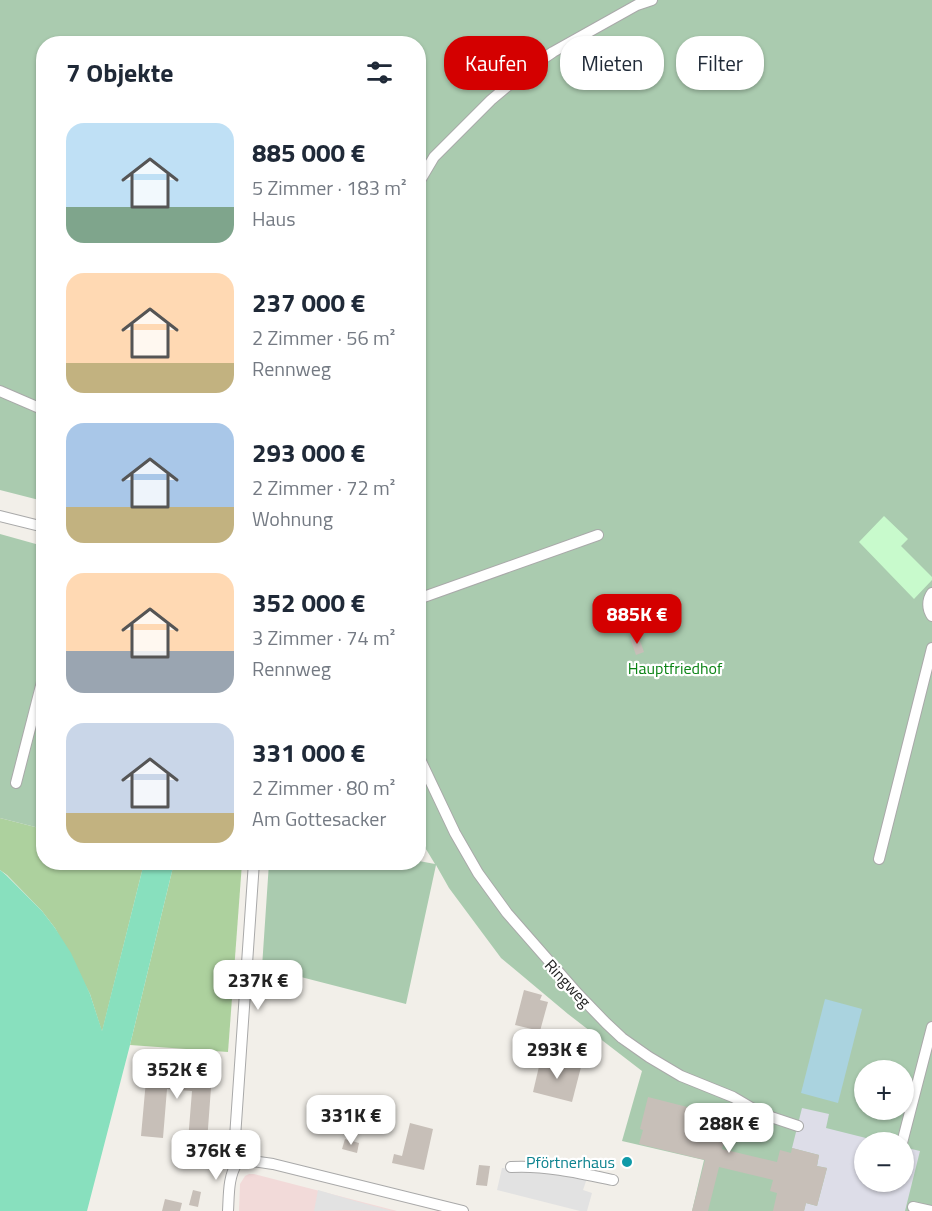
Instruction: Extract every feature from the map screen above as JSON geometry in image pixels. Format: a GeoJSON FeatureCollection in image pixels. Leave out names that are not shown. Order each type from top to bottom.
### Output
{"type":"FeatureCollection","features":[{"type":"Feature","properties":{"kind":"street"},"geometry":{"type":"LineString","coordinates":[[426,170],[434,157],[491,100],[528,69],[637,5],[652,0]]}},
{"type":"Feature","properties":{"kind":"street"},"geometry":{"type":"LineString","coordinates":[[0,391],[36,407]]}},
{"type":"Feature","properties":{"kind":"street"},"geometry":{"type":"LineString","coordinates":[[0,516],[36,525]]}},
{"type":"Feature","properties":{"kind":"street"},"geometry":{"type":"LineString","coordinates":[[426,596],[598,535]]}},
{"type":"Feature","properties":{"kind":"street"},"geometry":{"type":"LineString","coordinates":[[932,593],[928,608],[932,616]]}},
{"type":"Feature","properties":{"kind":"street"},"geometry":{"type":"LineString","coordinates":[[879,859],[932,648]]}},
{"type":"Feature","properties":{"kind":"street"},"geometry":{"type":"LineString","coordinates":[[16,783],[36,705]]}},
{"type":"Feature","properties":{"kind":"street","name":"Ringweg"},"geometry":{"type":"LineString","coordinates":[[426,772],[454,832],[478,873],[507,914],[606,1023],[640,1051],[681,1076],[733,1097],[762,1114],[798,1126]]}},
{"type":"Feature","properties":{"kind":"street"},"geometry":{"type":"LineString","coordinates":[[237,1163],[234,1152],[253,870]]}},
{"type":"Feature","properties":{"kind":"street"},"geometry":{"type":"LineString","coordinates":[[905,1132],[932,1027]]}},
{"type":"Feature","properties":{"kind":"street"},"geometry":{"type":"LineString","coordinates":[[228,1211],[232,1171],[237,1163],[245,1160],[273,1164],[463,1211]]}},
{"type":"Feature","properties":{"kind":"street"},"geometry":{"type":"LineString","coordinates":[[511,1167],[536,1167],[583,1173],[614,1180]]}},
{"type":"Feature","properties":{"kind":"street"},"geometry":{"type":"LineString","coordinates":[[914,1207],[931,1211]]}},
{"type":"Feature","properties":{"kind":"shaded area"},"geometry":{"type":"Polygon","coordinates":[[[802,1108],[829,1114],[826,1128],[854,1135],[854,1192],[910,1192],[905,1211],[804,1211],[806,1203],[817,1206],[827,1168],[817,1166],[819,1155],[792,1148],[802,1108]]]}},
{"type":"Feature","properties":{"kind":"shaded area"},"geometry":{"type":"Polygon","coordinates":[[[914,1150],[920,1151],[914,1175],[914,1150]]]}},
{"type":"Feature","properties":{"kind":"shaded area"},"geometry":{"type":"Polygon","coordinates":[[[502,1168],[529,1169],[587,1178],[583,1190],[592,1193],[587,1211],[497,1190],[502,1168]]]}},
{"type":"Feature","properties":{"kind":"shaded area"},"geometry":{"type":"Polygon","coordinates":[[[249,1174],[397,1211],[239,1211],[240,1184],[249,1174]]]}},
{"type":"Feature","properties":{"kind":"shaded area"},"geometry":{"type":"Polygon","coordinates":[[[318,1190],[355,1201],[392,1211],[314,1211],[318,1190]]]}},
{"type":"Feature","properties":{"kind":"green space","name":"Hauptfriedhof"},"geometry":{"type":"Polygon","coordinates":[[[0,0],[932,0],[932,1211],[692,1211],[704,1160],[622,1141],[642,1071],[501,958],[449,888],[436,865],[406,1004],[262,967],[269,870],[426,870],[426,862],[435,864],[426,849],[426,36],[36,36],[36,499],[0,490],[0,0]]]}},
{"type":"Feature","properties":{"kind":"green space"},"geometry":{"type":"Polygon","coordinates":[[[884,516],[908,539],[901,546],[932,577],[932,580],[914,599],[859,542],[884,516]]]}},
{"type":"Feature","properties":{"kind":"green space"},"geometry":{"type":"Polygon","coordinates":[[[0,534],[36,544],[36,827],[0,818],[0,534]]]}},
{"type":"Feature","properties":{"kind":"green space"},"geometry":{"type":"Polygon","coordinates":[[[0,818],[36,827],[36,870],[142,870],[102,1032],[90,994],[55,928],[42,911],[0,870],[0,818]]]}},
{"type":"Feature","properties":{"kind":"green space"},"geometry":{"type":"Polygon","coordinates":[[[0,870],[42,911],[71,953],[90,994],[102,1031],[142,870],[172,870],[87,1211],[0,1211],[0,870]]]}},
{"type":"Feature","properties":{"kind":"green space"},"geometry":{"type":"Polygon","coordinates":[[[172,870],[241,870],[228,1052],[130,1045],[172,870]]]}},
{"type":"Feature","properties":{"kind":"water"},"geometry":{"type":"Polygon","coordinates":[[[825,999],[862,1009],[838,1103],[801,1093],[825,999]]]}},
{"type":"Feature","properties":{"kind":"building"},"geometry":{"type":"Polygon","coordinates":[[[638,635],[644,652],[636,655],[630,638],[638,635]]]}},
{"type":"Feature","properties":{"kind":"building"},"geometry":{"type":"Polygon","coordinates":[[[524,990],[542,995],[540,1000],[548,1002],[540,1031],[515,1025],[524,990]]]}},
{"type":"Feature","properties":{"kind":"building"},"geometry":{"type":"Polygon","coordinates":[[[541,1058],[581,1067],[572,1102],[533,1092],[541,1058]]]}},
{"type":"Feature","properties":{"kind":"building"},"geometry":{"type":"Polygon","coordinates":[[[166,1063],[196,1066],[195,1073],[212,1074],[207,1142],[188,1141],[192,1091],[167,1089],[163,1138],[141,1136],[147,1069],[166,1070],[166,1063]]]}},
{"type":"Feature","properties":{"kind":"building"},"geometry":{"type":"Polygon","coordinates":[[[648,1097],[707,1112],[710,1103],[722,1106],[731,1104],[736,1108],[738,1115],[736,1121],[728,1128],[722,1149],[777,1162],[780,1150],[791,1153],[792,1148],[819,1155],[817,1166],[827,1168],[817,1206],[806,1203],[804,1211],[773,1211],[777,1193],[770,1191],[773,1180],[719,1167],[708,1211],[692,1211],[705,1160],[639,1144],[643,1130],[640,1129],[648,1097]]]}},
{"type":"Feature","properties":{"kind":"building"},"geometry":{"type":"Polygon","coordinates":[[[410,1123],[433,1129],[424,1170],[392,1163],[394,1154],[402,1156],[410,1123]]]}},
{"type":"Feature","properties":{"kind":"building"},"geometry":{"type":"Polygon","coordinates":[[[345,1139],[359,1143],[357,1153],[342,1149],[345,1139]]]}},
{"type":"Feature","properties":{"kind":"building"},"geometry":{"type":"Polygon","coordinates":[[[479,1165],[490,1166],[487,1186],[476,1185],[479,1165]]]}},
{"type":"Feature","properties":{"kind":"building"},"geometry":{"type":"Polygon","coordinates":[[[193,1190],[201,1192],[198,1207],[189,1205],[193,1190]]]}},
{"type":"Feature","properties":{"kind":"building"},"geometry":{"type":"Polygon","coordinates":[[[165,1199],[182,1203],[180,1211],[162,1211],[165,1199]]]}},
{"type":"Feature","properties":{"kind":"place","name":"Pförtnerhaus"},"geometry":{"type":"Point","coordinates":[627,1162]}}]}
